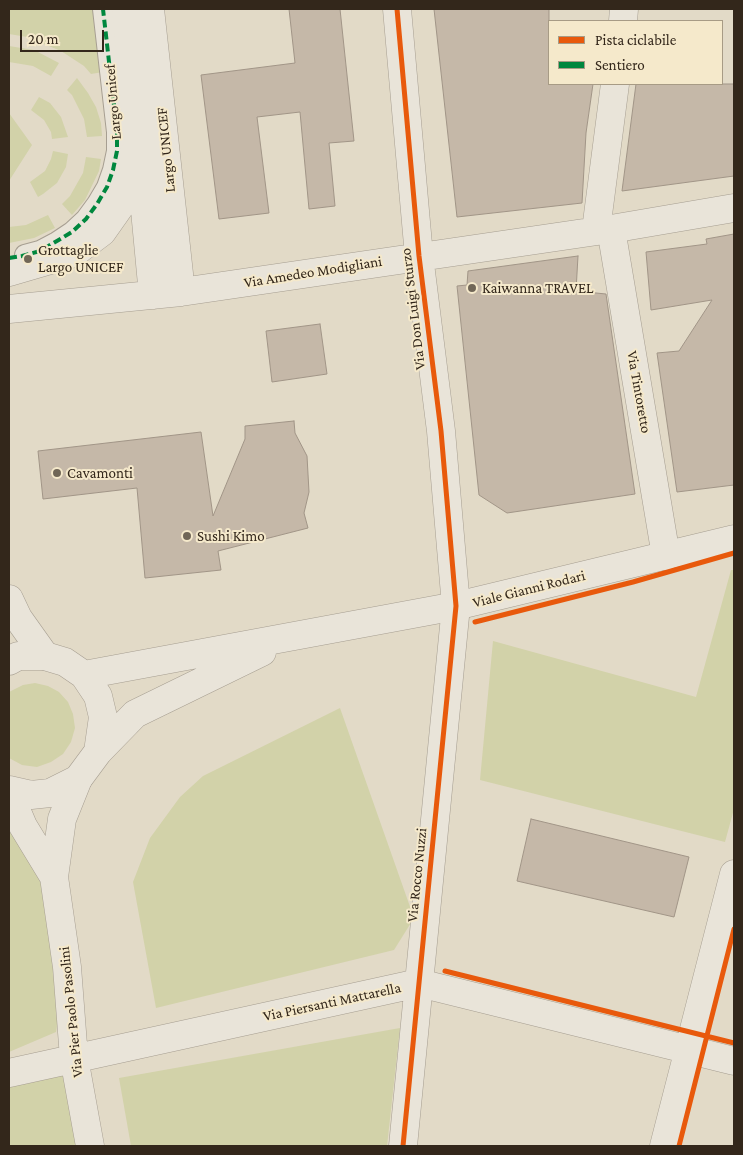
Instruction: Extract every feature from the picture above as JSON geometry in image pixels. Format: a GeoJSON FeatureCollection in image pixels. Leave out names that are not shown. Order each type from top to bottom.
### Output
{"type":"FeatureCollection","features":[{"type":"Feature","properties":{"kind":"street","name":"Largo Unicef"},"geometry":{"type":"LineString","coordinates":[[9,258],[40,251],[72,232],[98,204],[113,170],[117,151],[117,132],[103,9]]}},
{"type":"Feature","properties":{"kind":"street","name":"Largo UNICEF"},"geometry":{"type":"LineString","coordinates":[[126,9],[154,295]]}},
{"type":"Feature","properties":{"kind":"street","name":"Largo UNICEF"},"geometry":{"type":"LineString","coordinates":[[150,9],[181,292]]}},
{"type":"Feature","properties":{"kind":"street","name":"Via Don Luigi Sturzo"},"geometry":{"type":"LineString","coordinates":[[398,9],[419,256],[440,431],[456,606]]}},
{"type":"Feature","properties":{"kind":"street","name":"Via Tintoretto"},"geometry":{"type":"LineString","coordinates":[[615,85],[604,229],[666,556]]}},
{"type":"Feature","properties":{"kind":"street","name":"Largo UNICEF"},"geometry":{"type":"LineString","coordinates":[[9,272],[74,253],[102,232],[121,205],[137,129]]}},
{"type":"Feature","properties":{"kind":"street","name":"Via Amedeo Modigliani"},"geometry":{"type":"LineString","coordinates":[[9,309],[181,292],[734,208]]}},
{"type":"Feature","properties":{"kind":"street","name":"Viale Gianni Rodari"},"geometry":{"type":"LineString","coordinates":[[84,675],[456,606],[734,539]]}},
{"type":"Feature","properties":{"kind":"street"},"geometry":{"type":"LineString","coordinates":[[9,599],[18,618],[45,656]]}},
{"type":"Feature","properties":{"kind":"street","name":"Via Rocco Nuzzi"},"geometry":{"type":"LineString","coordinates":[[402,1146],[420,983],[456,606]]}},
{"type":"Feature","properties":{"kind":"street","name":"Viale Gianni Rodari"},"geometry":{"type":"LineString","coordinates":[[78,779],[98,752],[135,714],[293,637]]}},
{"type":"Feature","properties":{"kind":"street"},"geometry":{"type":"LineString","coordinates":[[9,661],[18,656],[45,656],[65,662],[84,675],[98,696],[103,717],[98,752]]}},
{"type":"Feature","properties":{"kind":"street"},"geometry":{"type":"LineString","coordinates":[[9,792],[31,795],[50,793],[78,779]]}},
{"type":"Feature","properties":{"kind":"street","name":"Via Pier Paolo Pasolini"},"geometry":{"type":"LineString","coordinates":[[78,779],[62,819],[54,877],[67,967],[74,1058],[90,1146]]}},
{"type":"Feature","properties":{"kind":"street","name":"Via Pier Paolo Pasolini"},"geometry":{"type":"LineString","coordinates":[[9,792],[23,826],[54,877]]}},
{"type":"Feature","properties":{"kind":"street"},"geometry":{"type":"LineString","coordinates":[[664,1146],[734,874]]}},
{"type":"Feature","properties":{"kind":"street","name":"Via Piersanti Mattarella"},"geometry":{"type":"LineString","coordinates":[[9,1073],[420,983],[734,1061]]}},
{"type":"Feature","properties":{"kind":"green space"},"geometry":{"type":"Polygon","coordinates":[[[9,9],[97,9],[103,72],[91,74],[84,66],[61,51],[27,37],[9,34],[9,9]]]}},
{"type":"Feature","properties":{"kind":"green space"},"geometry":{"type":"Polygon","coordinates":[[[9,46],[34,50],[59,63],[51,76],[33,66],[9,62],[9,46]]]}},
{"type":"Feature","properties":{"kind":"green space"},"geometry":{"type":"Polygon","coordinates":[[[77,78],[96,107],[101,123],[102,136],[87,137],[84,119],[72,95],[67,90],[77,78]]]}},
{"type":"Feature","properties":{"kind":"green space"},"geometry":{"type":"Polygon","coordinates":[[[39,97],[50,103],[61,117],[68,137],[52,139],[51,132],[44,120],[31,110],[39,97]]]}},
{"type":"Feature","properties":{"kind":"green space"},"geometry":{"type":"Polygon","coordinates":[[[9,113],[32,145],[9,181],[9,113]]]}},
{"type":"Feature","properties":{"kind":"green space"},"geometry":{"type":"Polygon","coordinates":[[[53,151],[68,154],[66,167],[57,183],[38,197],[30,182],[45,171],[53,151]]]}},
{"type":"Feature","properties":{"kind":"green space"},"geometry":{"type":"Polygon","coordinates":[[[86,157],[101,159],[99,171],[85,200],[72,215],[62,204],[70,196],[83,173],[86,157]]]}},
{"type":"Feature","properties":{"kind":"green space"},"geometry":{"type":"Polygon","coordinates":[[[48,215],[55,228],[34,238],[9,243],[9,227],[26,225],[48,215]]]}},
{"type":"Feature","properties":{"kind":"green space"},"geometry":{"type":"Polygon","coordinates":[[[731,570],[734,570],[734,809],[725,842],[480,780],[493,641],[696,697],[731,570]]]}},
{"type":"Feature","properties":{"kind":"green space"},"geometry":{"type":"Polygon","coordinates":[[[35,683],[48,686],[59,692],[68,702],[73,714],[75,728],[71,742],[63,754],[51,762],[37,767],[22,765],[9,758],[9,692],[23,685],[35,683]]]}},
{"type":"Feature","properties":{"kind":"green space"},"geometry":{"type":"Polygon","coordinates":[[[340,708],[414,918],[394,950],[156,1008],[133,882],[150,838],[180,797],[203,776],[340,708]]]}},
{"type":"Feature","properties":{"kind":"green space"},"geometry":{"type":"Polygon","coordinates":[[[9,793],[54,877],[67,967],[56,1032],[9,1052],[9,793]]]}},
{"type":"Feature","properties":{"kind":"green space"},"geometry":{"type":"Polygon","coordinates":[[[400,1028],[387,1146],[131,1146],[119,1078],[400,1028]]]}},
{"type":"Feature","properties":{"kind":"green space"},"geometry":{"type":"Polygon","coordinates":[[[74,1058],[90,1146],[9,1146],[9,1073],[74,1058]]]}},
{"type":"Feature","properties":{"kind":"building"},"geometry":{"type":"Polygon","coordinates":[[[289,9],[340,9],[354,141],[329,143],[335,206],[309,209],[300,112],[257,117],[269,213],[219,219],[201,75],[295,63],[289,9]]]}},
{"type":"Feature","properties":{"kind":"building"},"geometry":{"type":"Polygon","coordinates":[[[434,9],[549,9],[548,85],[593,85],[586,133],[582,203],[457,217],[434,9]]]}},
{"type":"Feature","properties":{"kind":"building"},"geometry":{"type":"Polygon","coordinates":[[[734,84],[734,176],[622,191],[636,85],[734,84]]]}},
{"type":"Feature","properties":{"kind":"building"},"geometry":{"type":"Polygon","coordinates":[[[734,234],[734,485],[677,492],[657,353],[679,351],[712,300],[651,310],[646,252],[707,244],[706,239],[734,234]]]}},
{"type":"Feature","properties":{"kind":"building"},"geometry":{"type":"Polygon","coordinates":[[[578,256],[576,291],[606,294],[635,494],[507,513],[479,495],[457,286],[467,285],[468,271],[578,256]]]}},
{"type":"Feature","properties":{"kind":"building"},"geometry":{"type":"Polygon","coordinates":[[[320,324],[327,374],[272,382],[266,331],[320,324]]]}},
{"type":"Feature","properties":{"kind":"building"},"geometry":{"type":"Polygon","coordinates":[[[294,421],[295,433],[307,456],[309,492],[304,513],[308,528],[218,551],[221,570],[145,578],[137,488],[43,499],[38,451],[201,432],[213,516],[245,439],[245,426],[294,421]]]}},
{"type":"Feature","properties":{"kind":"building"},"geometry":{"type":"Polygon","coordinates":[[[531,819],[689,857],[674,917],[517,881],[531,819]]]}},
{"type":"Feature","properties":{"kind":"marked path"},"geometry":{"type":"LineString","coordinates":[[9,258],[40,251],[72,232],[86,219],[107,187],[117,151],[117,132],[103,9]]}},
{"type":"Feature","properties":{"kind":"cycle path"},"geometry":{"type":"LineString","coordinates":[[397,9],[419,256],[441,431],[456,606],[403,1146]]}},
{"type":"Feature","properties":{"kind":"cycle path"},"geometry":{"type":"LineString","coordinates":[[475,622],[633,582],[734,553]]}},
{"type":"Feature","properties":{"kind":"cycle path"},"geometry":{"type":"LineString","coordinates":[[679,1146],[734,929]]}},
{"type":"Feature","properties":{"kind":"cycle path"},"geometry":{"type":"LineString","coordinates":[[445,971],[734,1043]]}},
{"type":"Feature","properties":{"kind":"place","name":"Grottaglie Largo UNICEF"},"geometry":{"type":"Point","coordinates":[28,259]}},
{"type":"Feature","properties":{"kind":"place","name":"Kaiwanna TRAVEL"},"geometry":{"type":"Point","coordinates":[472,288]}},
{"type":"Feature","properties":{"kind":"place","name":"Cavamonti"},"geometry":{"type":"Point","coordinates":[57,473]}},
{"type":"Feature","properties":{"kind":"place","name":"Sushi Kimo"},"geometry":{"type":"Point","coordinates":[187,536]}}]}
